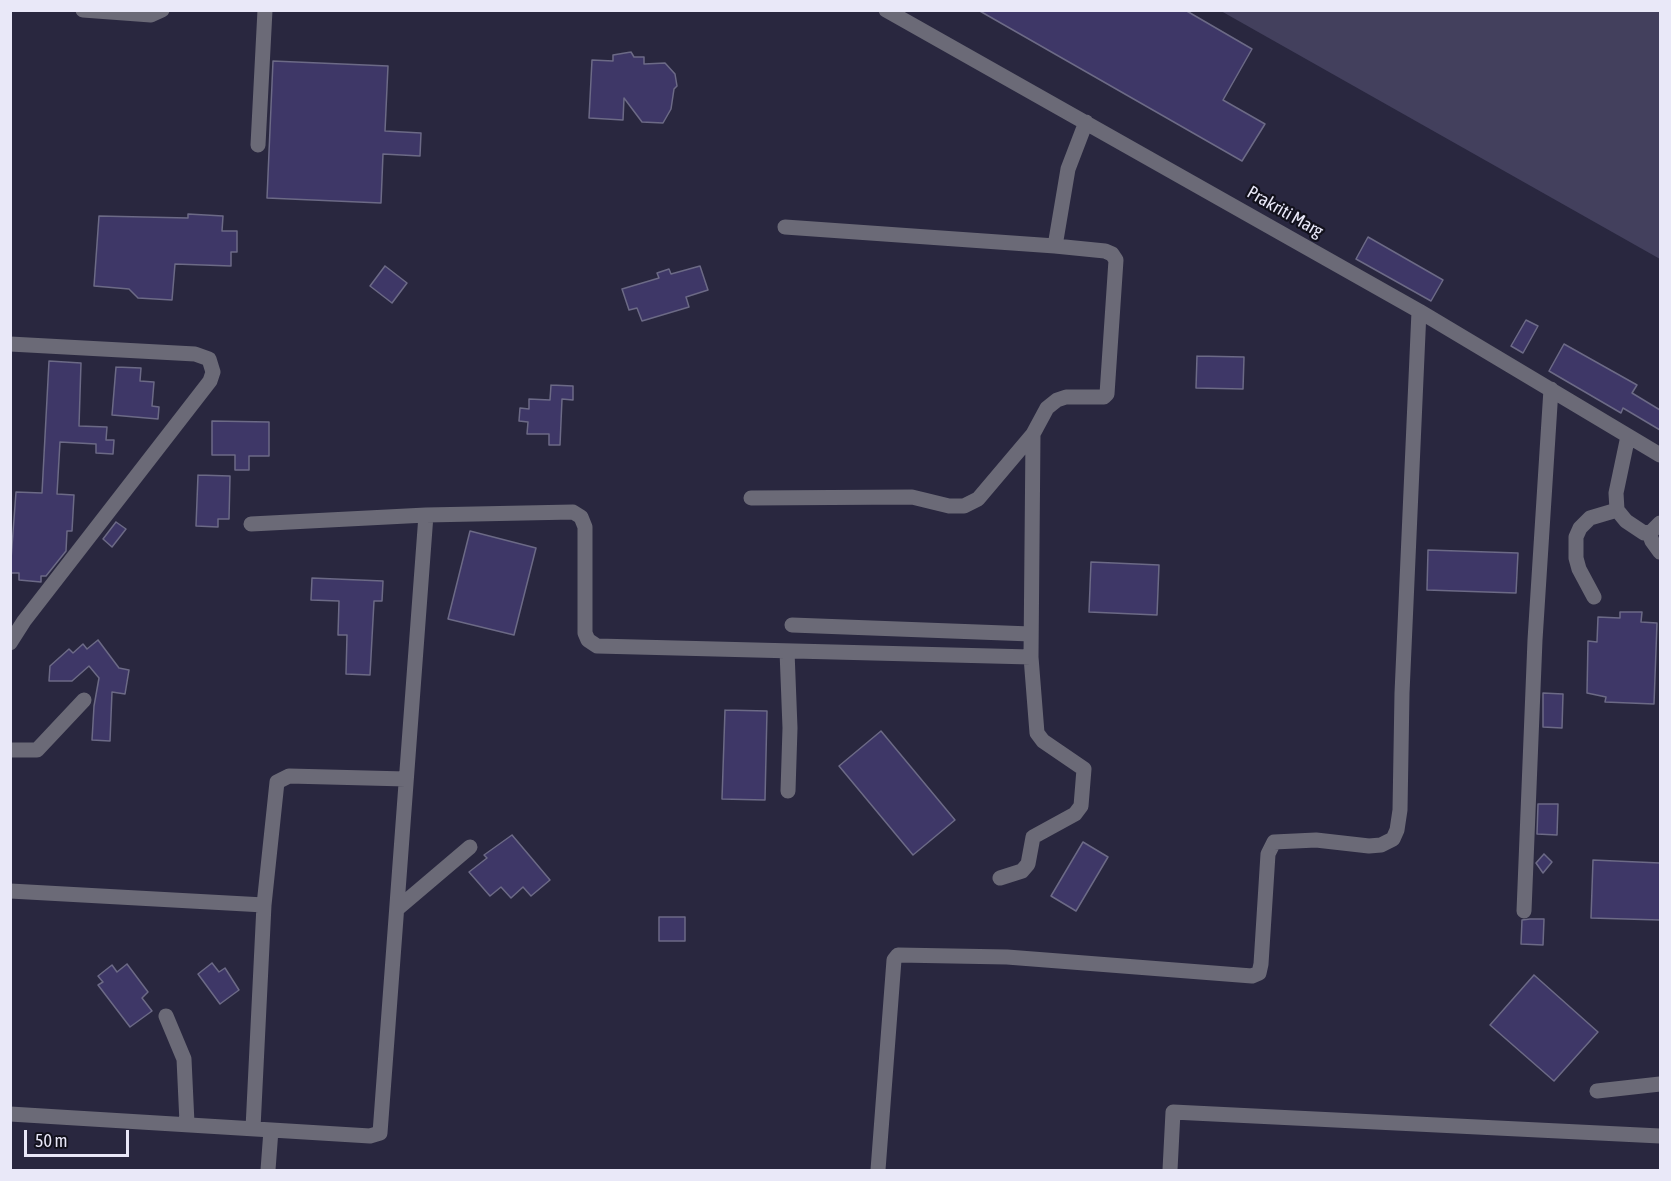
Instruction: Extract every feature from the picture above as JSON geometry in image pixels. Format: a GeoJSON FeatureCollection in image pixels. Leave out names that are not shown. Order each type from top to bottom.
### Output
{"type":"FeatureCollection","features":[{"type":"Feature","properties":{"kind":"street"},"geometry":{"type":"LineString","coordinates":[[83,10],[151,15],[162,10]]}},
{"type":"Feature","properties":{"kind":"street"},"geometry":{"type":"LineString","coordinates":[[258,145],[265,10]]}},
{"type":"Feature","properties":{"kind":"street","name":"Prakriti Marg"},"geometry":{"type":"LineString","coordinates":[[886,10],[1419,311],[1660,455]]}},
{"type":"Feature","properties":{"kind":"street"},"geometry":{"type":"LineString","coordinates":[[1055,246],[1068,169],[1086,122]]}},
{"type":"Feature","properties":{"kind":"street"},"geometry":{"type":"LineString","coordinates":[[752,498],[912,497],[949,506],[964,506],[978,499],[1033,434],[1047,408],[1057,400],[1066,397],[1104,397],[1107,394],[1116,260],[1112,254],[1105,251],[1055,246],[785,227]]}},
{"type":"Feature","properties":{"kind":"street"},"geometry":{"type":"LineString","coordinates":[[878,1170],[894,960],[898,955],[1007,957],[1252,976],[1259,973],[1261,964],[1268,854],[1274,842],[1316,840],[1369,846],[1381,845],[1393,839],[1400,810],[1402,681],[1419,311]]}},
{"type":"Feature","properties":{"kind":"street"},"geometry":{"type":"LineString","coordinates":[[10,344],[195,354],[209,359],[213,372],[210,381],[17,620],[10,643]]}},
{"type":"Feature","properties":{"kind":"street"},"geometry":{"type":"LineString","coordinates":[[1524,911],[1535,640],[1551,389]]}},
{"type":"Feature","properties":{"kind":"street"},"geometry":{"type":"LineString","coordinates":[[1000,878],[1022,871],[1028,864],[1033,837],[1075,814],[1082,800],[1084,769],[1043,741],[1037,733],[1031,657],[1033,434]]}},
{"type":"Feature","properties":{"kind":"street"},"geometry":{"type":"LineString","coordinates":[[1628,436],[1616,494],[1617,510],[1637,529],[1655,528],[1652,541],[1660,552]]}},
{"type":"Feature","properties":{"kind":"street"},"geometry":{"type":"LineString","coordinates":[[1594,597],[1579,570],[1576,558],[1576,537],[1580,528],[1590,518],[1617,510]]}},
{"type":"Feature","properties":{"kind":"street"},"geometry":{"type":"LineString","coordinates":[[251,524],[426,515],[573,512],[578,514],[585,527],[585,633],[588,640],[597,646],[1031,657]]}},
{"type":"Feature","properties":{"kind":"street"},"geometry":{"type":"LineString","coordinates":[[10,1114],[187,1123],[370,1136],[380,1133],[426,515]]}},
{"type":"Feature","properties":{"kind":"street"},"geometry":{"type":"LineString","coordinates":[[792,626],[1031,634]]}},
{"type":"Feature","properties":{"kind":"street"},"geometry":{"type":"LineString","coordinates":[[787,651],[790,728],[788,791]]}},
{"type":"Feature","properties":{"kind":"street"},"geometry":{"type":"LineString","coordinates":[[10,750],[37,750],[84,700]]}},
{"type":"Feature","properties":{"kind":"street"},"geometry":{"type":"LineString","coordinates":[[253,1128],[264,905],[275,789],[280,779],[289,776],[406,778]]}},
{"type":"Feature","properties":{"kind":"street"},"geometry":{"type":"LineString","coordinates":[[397,909],[470,847]]}},
{"type":"Feature","properties":{"kind":"street"},"geometry":{"type":"LineString","coordinates":[[10,891],[264,905]]}},
{"type":"Feature","properties":{"kind":"street"},"geometry":{"type":"LineString","coordinates":[[166,1016],[184,1059],[187,1123]]}},
{"type":"Feature","properties":{"kind":"street"},"geometry":{"type":"LineString","coordinates":[[1597,1091],[1660,1084]]}},
{"type":"Feature","properties":{"kind":"street"},"geometry":{"type":"LineString","coordinates":[[1170,1170],[1173,1112],[1660,1136]]}},
{"type":"Feature","properties":{"kind":"street"},"geometry":{"type":"LineString","coordinates":[[268,1170],[271,1130]]}},
{"type":"Feature","properties":{"kind":"shaded area"},"geometry":{"type":"Polygon","coordinates":[[[1221,11],[1660,11],[1660,259],[1221,11]]]}},
{"type":"Feature","properties":{"kind":"building"},"geometry":{"type":"Polygon","coordinates":[[[978,10],[1185,10],[1252,49],[1223,100],[1265,124],[1242,161],[978,10]]]}},
{"type":"Feature","properties":{"kind":"building"},"geometry":{"type":"Polygon","coordinates":[[[631,52],[634,57],[644,57],[644,64],[665,63],[675,74],[677,86],[674,89],[671,109],[663,123],[642,122],[624,98],[623,120],[589,118],[592,60],[613,61],[613,55],[631,52]]]}},
{"type":"Feature","properties":{"kind":"building"},"geometry":{"type":"Polygon","coordinates":[[[273,61],[388,66],[385,131],[421,133],[420,156],[383,154],[381,203],[267,198],[273,61]]]}},
{"type":"Feature","properties":{"kind":"building"},"geometry":{"type":"Polygon","coordinates":[[[188,214],[223,216],[222,231],[237,231],[237,252],[231,252],[231,266],[175,264],[172,300],[138,298],[129,289],[94,286],[99,216],[188,218],[188,214]]]}},
{"type":"Feature","properties":{"kind":"building"},"geometry":{"type":"Polygon","coordinates":[[[1368,237],[1443,280],[1431,301],[1356,259],[1368,237]]]}},
{"type":"Feature","properties":{"kind":"building"},"geometry":{"type":"Polygon","coordinates":[[[385,266],[407,283],[392,303],[370,286],[385,266]]]}},
{"type":"Feature","properties":{"kind":"building"},"geometry":{"type":"Polygon","coordinates":[[[700,266],[708,290],[686,297],[689,307],[642,321],[637,308],[629,310],[622,289],[659,278],[657,273],[669,269],[671,274],[700,266]]]}},
{"type":"Feature","properties":{"kind":"building"},"geometry":{"type":"Polygon","coordinates":[[[1526,320],[1538,326],[1523,353],[1511,346],[1526,320]]]}},
{"type":"Feature","properties":{"kind":"building"},"geometry":{"type":"Polygon","coordinates":[[[1564,344],[1637,385],[1632,393],[1660,410],[1660,430],[1623,408],[1621,413],[1549,371],[1564,344]]]}},
{"type":"Feature","properties":{"kind":"building"},"geometry":{"type":"Polygon","coordinates":[[[1197,356],[1244,357],[1243,389],[1196,388],[1197,356]]]}},
{"type":"Feature","properties":{"kind":"building"},"geometry":{"type":"Polygon","coordinates":[[[49,361],[81,363],[79,426],[107,427],[106,440],[114,440],[113,454],[96,453],[96,444],[60,442],[57,494],[74,495],[72,531],[67,531],[66,551],[46,576],[41,576],[41,582],[19,580],[19,573],[10,573],[16,492],[42,493],[49,361]]]}},
{"type":"Feature","properties":{"kind":"building"},"geometry":{"type":"Polygon","coordinates":[[[116,367],[141,368],[140,381],[154,382],[152,406],[159,407],[158,419],[112,415],[116,367]]]}},
{"type":"Feature","properties":{"kind":"building"},"geometry":{"type":"Polygon","coordinates":[[[551,385],[573,386],[573,400],[562,399],[560,445],[549,445],[549,434],[527,434],[528,422],[519,421],[520,408],[529,409],[529,399],[550,400],[551,385]]]}},
{"type":"Feature","properties":{"kind":"building"},"geometry":{"type":"Polygon","coordinates":[[[212,421],[269,422],[269,456],[249,456],[249,470],[235,470],[235,455],[212,455],[212,421]]]}},
{"type":"Feature","properties":{"kind":"building"},"geometry":{"type":"Polygon","coordinates":[[[198,475],[230,476],[229,519],[218,519],[218,527],[196,526],[198,475]]]}},
{"type":"Feature","properties":{"kind":"building"},"geometry":{"type":"Polygon","coordinates":[[[116,522],[126,529],[112,547],[103,539],[116,522]]]}},
{"type":"Feature","properties":{"kind":"building"},"geometry":{"type":"Polygon","coordinates":[[[470,531],[536,548],[514,635],[448,619],[470,531]]]}},
{"type":"Feature","properties":{"kind":"building"},"geometry":{"type":"Polygon","coordinates":[[[1428,550],[1518,553],[1516,593],[1427,590],[1428,550]]]}},
{"type":"Feature","properties":{"kind":"building"},"geometry":{"type":"Polygon","coordinates":[[[1091,562],[1159,565],[1157,615],[1089,612],[1091,562]]]}},
{"type":"Feature","properties":{"kind":"building"},"geometry":{"type":"Polygon","coordinates":[[[312,578],[383,581],[382,601],[374,601],[370,675],[346,674],[347,635],[338,635],[339,601],[311,600],[312,578]]]}},
{"type":"Feature","properties":{"kind":"building"},"geometry":{"type":"Polygon","coordinates":[[[1620,612],[1642,612],[1641,622],[1657,623],[1654,704],[1605,702],[1606,697],[1587,693],[1588,641],[1597,642],[1598,617],[1620,618],[1620,612]]]}},
{"type":"Feature","properties":{"kind":"building"},"geometry":{"type":"Polygon","coordinates":[[[98,640],[119,668],[129,670],[125,694],[112,692],[110,741],[92,740],[94,706],[99,678],[89,666],[72,681],[49,681],[50,666],[69,649],[73,653],[83,644],[87,649],[98,640]]]}},
{"type":"Feature","properties":{"kind":"building"},"geometry":{"type":"Polygon","coordinates":[[[1543,693],[1563,694],[1562,728],[1543,727],[1543,693]]]}},
{"type":"Feature","properties":{"kind":"building"},"geometry":{"type":"Polygon","coordinates":[[[725,710],[767,711],[765,800],[722,799],[725,710]]]}},
{"type":"Feature","properties":{"kind":"building"},"geometry":{"type":"Polygon","coordinates":[[[881,731],[955,820],[913,855],[839,766],[881,731]]]}},
{"type":"Feature","properties":{"kind":"building"},"geometry":{"type":"Polygon","coordinates":[[[1538,804],[1558,804],[1557,835],[1537,834],[1538,804]]]}},
{"type":"Feature","properties":{"kind":"building"},"geometry":{"type":"Polygon","coordinates":[[[512,835],[550,880],[531,896],[523,887],[511,898],[501,887],[490,896],[469,872],[487,858],[484,855],[512,835]]]}},
{"type":"Feature","properties":{"kind":"building"},"geometry":{"type":"Polygon","coordinates":[[[1083,842],[1108,857],[1076,911],[1051,896],[1083,842]]]}},
{"type":"Feature","properties":{"kind":"building"},"geometry":{"type":"Polygon","coordinates":[[[1544,854],[1552,862],[1543,873],[1536,863],[1544,854]]]}},
{"type":"Feature","properties":{"kind":"building"},"geometry":{"type":"Polygon","coordinates":[[[1593,860],[1660,863],[1660,920],[1591,918],[1593,860]]]}},
{"type":"Feature","properties":{"kind":"building"},"geometry":{"type":"Polygon","coordinates":[[[659,917],[685,917],[685,941],[659,941],[659,917]]]}},
{"type":"Feature","properties":{"kind":"building"},"geometry":{"type":"Polygon","coordinates":[[[1544,919],[1543,945],[1521,944],[1522,920],[1544,919]]]}},
{"type":"Feature","properties":{"kind":"building"},"geometry":{"type":"Polygon","coordinates":[[[212,963],[219,972],[225,968],[239,990],[220,1004],[198,974],[212,963]]]}},
{"type":"Feature","properties":{"kind":"building"},"geometry":{"type":"Polygon","coordinates":[[[127,964],[148,992],[142,998],[152,1011],[130,1027],[98,985],[103,982],[98,976],[112,965],[117,972],[127,964]]]}},
{"type":"Feature","properties":{"kind":"building"},"geometry":{"type":"Polygon","coordinates":[[[1534,975],[1598,1032],[1554,1081],[1490,1025],[1534,975]]]}}]}
